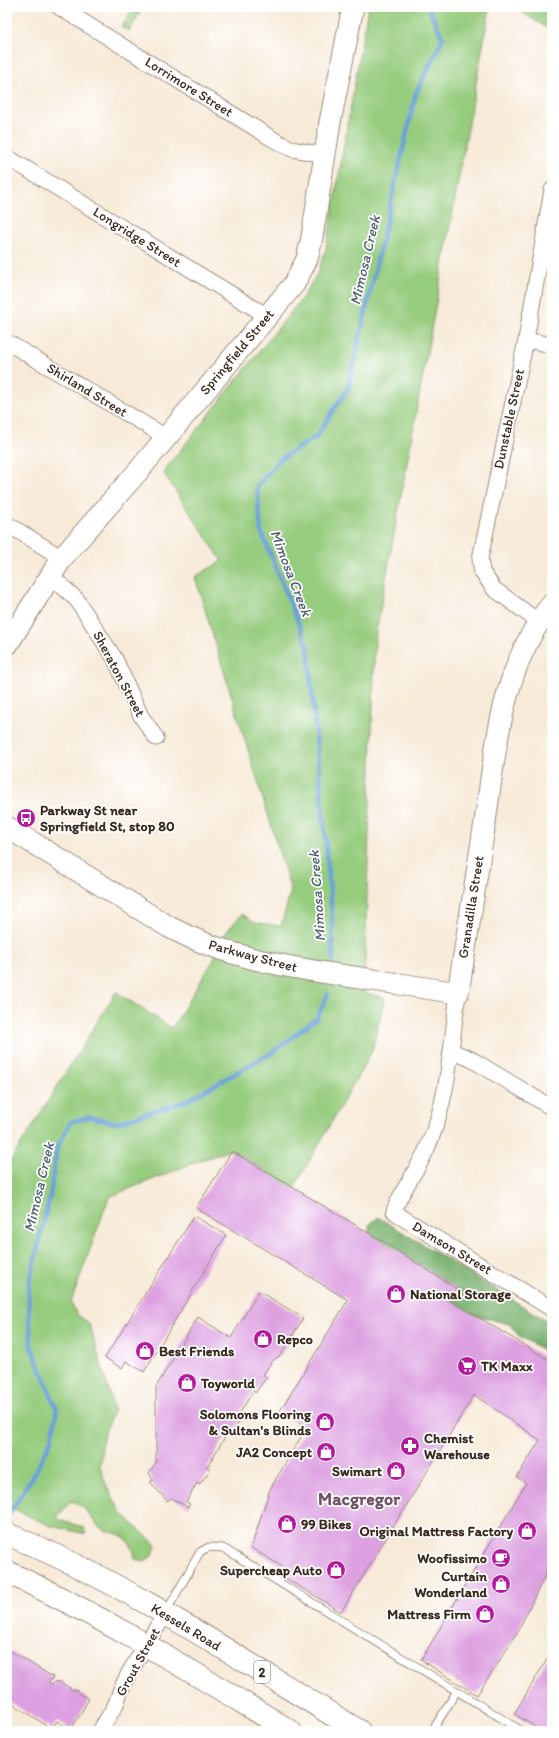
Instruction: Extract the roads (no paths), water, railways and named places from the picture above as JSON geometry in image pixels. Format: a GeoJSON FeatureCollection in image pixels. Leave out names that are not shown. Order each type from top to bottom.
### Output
{"type":"FeatureCollection","features":[{"type":"Feature","properties":{"kind":"highway","name":"Kessels Road"},"geometry":{"type":"LineString","coordinates":[[12,1536],[119,1587],[359,1731]]}},
{"type":"Feature","properties":{"kind":"highway"},"geometry":{"type":"LineString","coordinates":[[7,1572],[67,1601],[147,1644],[290,1731]]}},
{"type":"Feature","properties":{"kind":"street","name":"Lorrimore Street"},"geometry":{"type":"LineString","coordinates":[[59,7],[276,141],[292,149],[324,155]]}},
{"type":"Feature","properties":{"kind":"street","name":"Springfield Street"},"geometry":{"type":"LineString","coordinates":[[7,645],[62,558],[140,469],[294,284],[307,259],[324,155],[352,7]]}},
{"type":"Feature","properties":{"kind":"street","name":"Longridge Street"},"geometry":{"type":"LineString","coordinates":[[7,157],[267,316]]}},
{"type":"Feature","properties":{"kind":"street","name":"Dunstable Street"},"geometry":{"type":"LineString","coordinates":[[539,622],[494,589],[482,572],[480,559],[526,340],[552,190]]}},
{"type":"Feature","properties":{"kind":"street"},"geometry":{"type":"LineString","coordinates":[[526,340],[552,345]]}},
{"type":"Feature","properties":{"kind":"street","name":"Shirland Street"},"geometry":{"type":"LineString","coordinates":[[7,342],[166,437]]}},
{"type":"Feature","properties":{"kind":"street"},"geometry":{"type":"LineString","coordinates":[[7,524],[62,558]]}},
{"type":"Feature","properties":{"kind":"street","name":"Sheraton Street"},"geometry":{"type":"LineString","coordinates":[[49,578],[60,584],[77,600],[114,659],[141,716],[156,738]]}},
{"type":"Feature","properties":{"kind":"street","name":"Granadilla Street"},"geometry":{"type":"LineString","coordinates":[[394,1210],[400,1195],[416,1170],[428,1147],[445,1095],[458,993],[499,731],[513,674],[539,622],[552,604]]}},
{"type":"Feature","properties":{"kind":"street","name":"Parkway Street"},"geometry":{"type":"LineString","coordinates":[[7,826],[194,940],[220,950],[295,968],[458,993]]}},
{"type":"Feature","properties":{"kind":"street"},"geometry":{"type":"LineString","coordinates":[[451,1051],[471,1059],[552,1108]]}},
{"type":"Feature","properties":{"kind":"street","name":"Damson Street"},"geometry":{"type":"LineString","coordinates":[[394,1210],[403,1218],[552,1309]]}},
{"type":"Feature","properties":{"kind":"street","name":"Grout Street"},"geometry":{"type":"LineString","coordinates":[[100,1731],[116,1704],[123,1683],[165,1614]]}},
{"type":"Feature","properties":{"kind":"lane"},"geometry":{"type":"LineString","coordinates":[[165,1614],[200,1552],[210,1547],[223,1548],[522,1731]]}},
{"type":"Feature","properties":{"kind":"lane"},"geometry":{"type":"LineString","coordinates":[[432,1731],[456,1691]]}},
{"type":"Feature","properties":{"kind":"waterway","name":"Mimosa Creek"},"geometry":{"type":"LineString","coordinates":[[333,960],[332,914],[308,647],[261,531],[257,487],[280,459],[316,437],[348,388],[416,93],[443,38],[428,7]]}},
{"type":"Feature","properties":{"kind":"waterway","name":"Mimosa Creek"},"geometry":{"type":"LineString","coordinates":[[7,1517],[36,1471],[52,1438],[57,1410],[31,1346],[28,1288],[50,1196],[57,1147],[71,1122],[89,1117],[116,1123],[186,1101],[270,1054],[317,1018],[328,994]]}},
{"type":"Feature","properties":{"kind":"place","name":"Parkway St near Springfield St, stop 80"},"geometry":{"type":"Point","coordinates":[26,818]}},
{"type":"Feature","properties":{"kind":"place","name":"National Storage"},"geometry":{"type":"Point","coordinates":[396,1294]}},
{"type":"Feature","properties":{"kind":"place","name":"Repco"},"geometry":{"type":"Point","coordinates":[263,1339]}},
{"type":"Feature","properties":{"kind":"place","name":"Best Friends"},"geometry":{"type":"Point","coordinates":[145,1351]}},
{"type":"Feature","properties":{"kind":"place","name":"TK Maxx"},"geometry":{"type":"Point","coordinates":[467,1366]}},
{"type":"Feature","properties":{"kind":"place","name":"Toyworld"},"geometry":{"type":"Point","coordinates":[187,1383]}},
{"type":"Feature","properties":{"kind":"place","name":"Solomons Flooring & Sultan's Blinds"},"geometry":{"type":"Point","coordinates":[325,1422]}},
{"type":"Feature","properties":{"kind":"place","name":"Chemist Warehouse"},"geometry":{"type":"Point","coordinates":[410,1446]}},
{"type":"Feature","properties":{"kind":"place","name":"JA2 Concept"},"geometry":{"type":"Point","coordinates":[326,1452]}},
{"type":"Feature","properties":{"kind":"place","name":"Swimart"},"geometry":{"type":"Point","coordinates":[396,1471]}},
{"type":"Feature","properties":{"kind":"place","name":"99 Bikes"},"geometry":{"type":"Point","coordinates":[287,1524]}},
{"type":"Feature","properties":{"kind":"place","name":"Original Mattress Factory"},"geometry":{"type":"Point","coordinates":[527,1531]}},
{"type":"Feature","properties":{"kind":"place","name":"Woofissimo"},"geometry":{"type":"Point","coordinates":[501,1558]}},
{"type":"Feature","properties":{"kind":"place","name":"Supercheap Auto"},"geometry":{"type":"Point","coordinates":[336,1570]}},
{"type":"Feature","properties":{"kind":"place","name":"Curtain Wonderland"},"geometry":{"type":"Point","coordinates":[501,1584]}},
{"type":"Feature","properties":{"kind":"place","name":"Mattress Firm"},"geometry":{"type":"Point","coordinates":[485,1614]}},
{"type":"Feature","properties":{"kind":"district","name":"Macgregor"},"geometry":{"type":"Point","coordinates":[359,1499]}}]}
